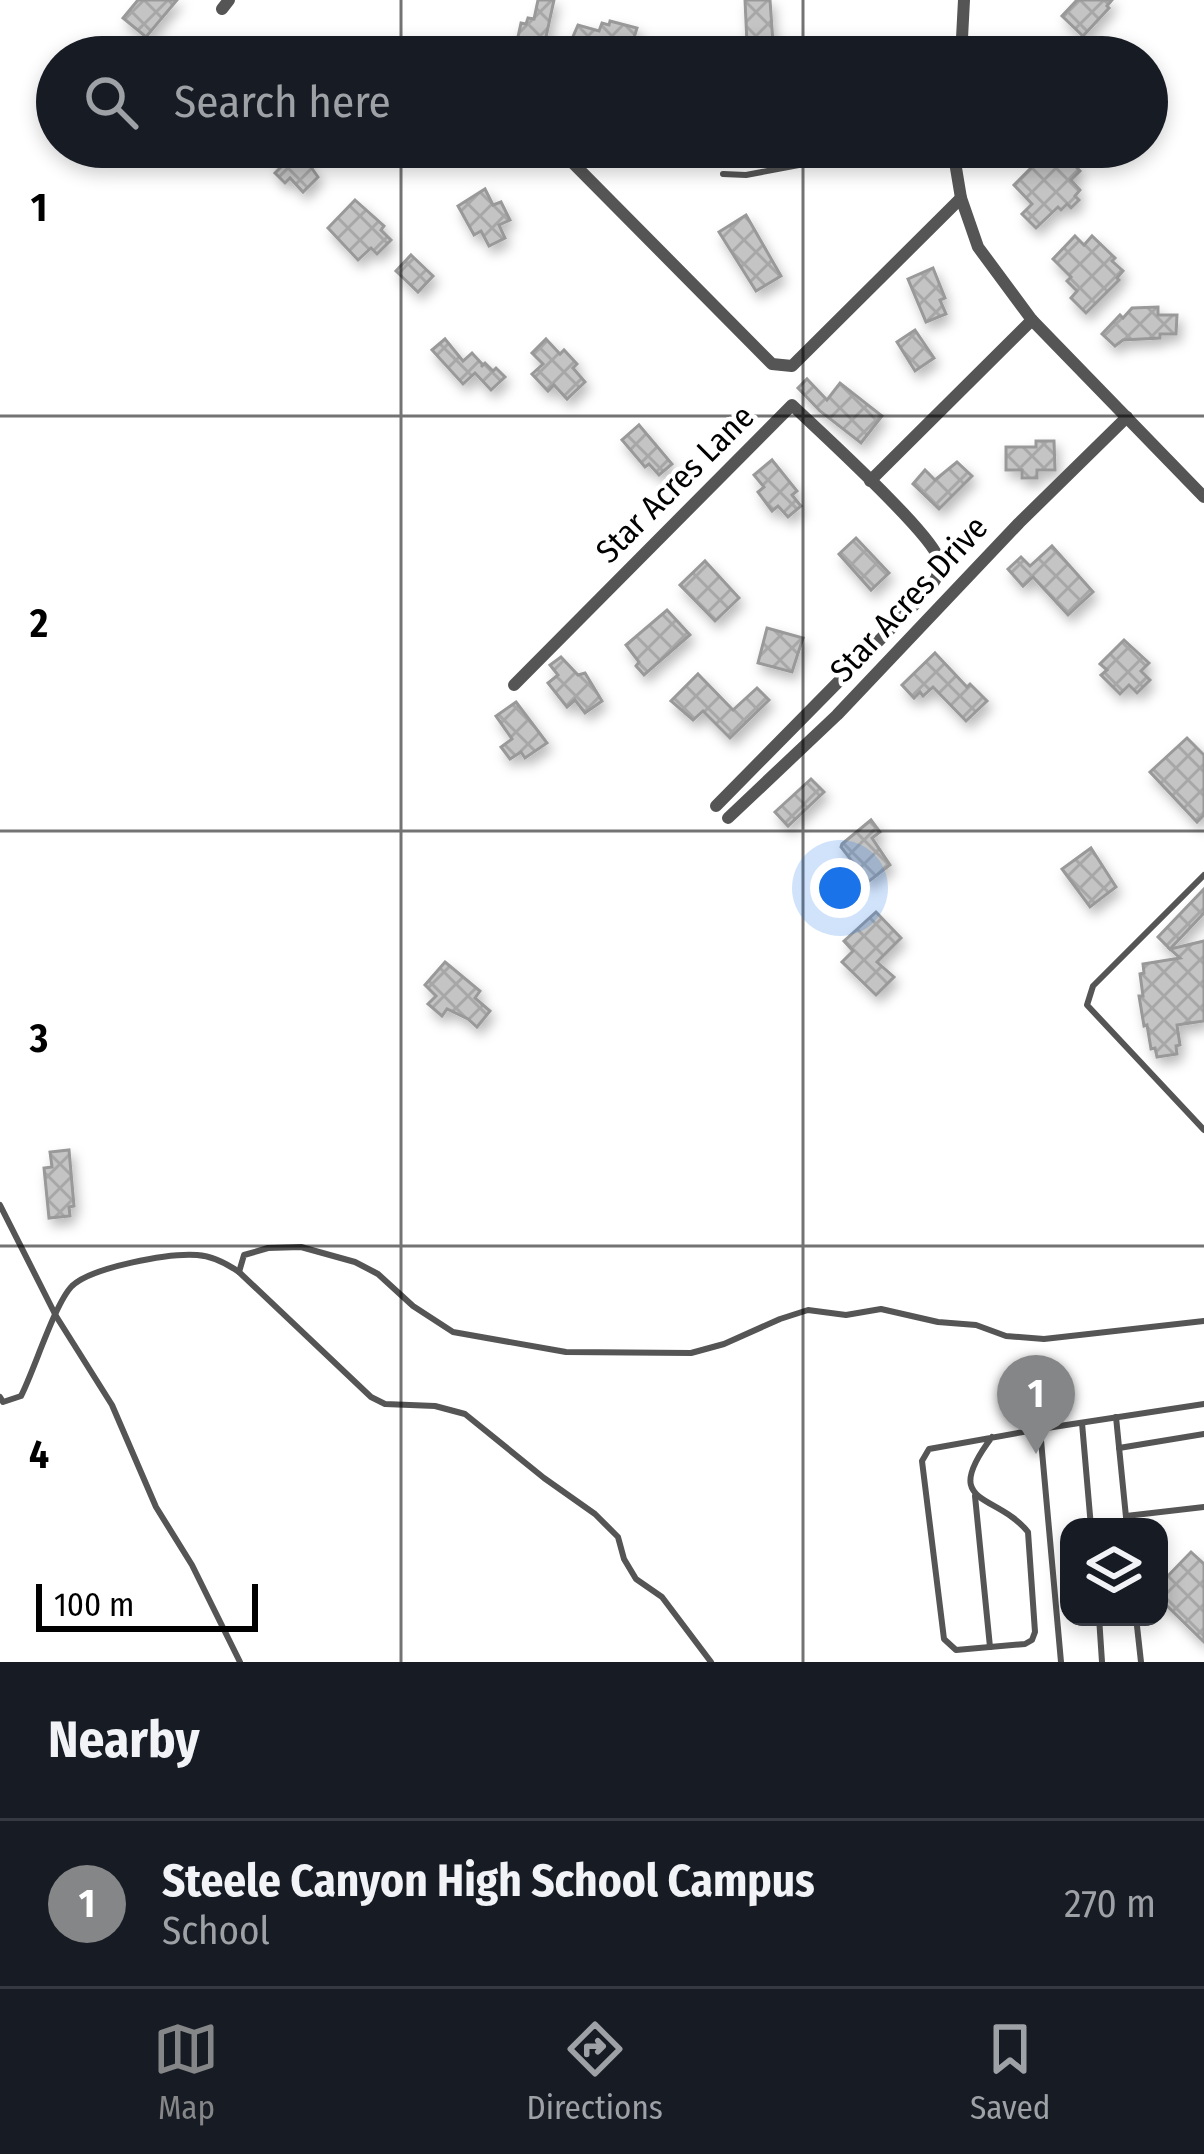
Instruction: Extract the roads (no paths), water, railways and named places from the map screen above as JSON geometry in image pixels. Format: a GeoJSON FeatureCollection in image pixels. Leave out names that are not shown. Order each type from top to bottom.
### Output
{"type":"FeatureCollection","features":[{"type":"Feature","properties":{"kind":"street"},"geometry":{"type":"LineString","coordinates":[[962,36],[964,0]]}},
{"type":"Feature","properties":{"kind":"street"},"geometry":{"type":"LineString","coordinates":[[578,168],[772,364],[792,366],[962,198]]}},
{"type":"Feature","properties":{"kind":"street"},"geometry":{"type":"LineString","coordinates":[[956,168],[978,247],[1031,320],[1204,497]]}},
{"type":"Feature","properties":{"kind":"street"},"geometry":{"type":"LineString","coordinates":[[870,481],[1031,320]]}},
{"type":"Feature","properties":{"kind":"street","name":"Star Acres Lane"},"geometry":{"type":"LineString","coordinates":[[514,685],[792,405],[928,541],[940,568],[934,584],[716,806]]}},
{"type":"Feature","properties":{"kind":"street","name":"Star Acres Drive"},"geometry":{"type":"LineString","coordinates":[[728,818],[837,715],[1018,523],[1127,417]]}},
{"type":"Feature","properties":{"kind":"lane"},"geometry":{"type":"LineString","coordinates":[[723,174],[783,168]]}},
{"type":"Feature","properties":{"kind":"lane"},"geometry":{"type":"LineString","coordinates":[[1204,875],[1094,986],[1087,1005],[1204,1130]]}},
{"type":"Feature","properties":{"kind":"lane"},"geometry":{"type":"LineString","coordinates":[[0,1205],[56,1316],[112,1405],[156,1507],[192,1565],[240,1662]]}},
{"type":"Feature","properties":{"kind":"lane"},"geometry":{"type":"LineString","coordinates":[[239,1272],[244,1256],[268,1248],[301,1247],[355,1262],[378,1274],[412,1306],[453,1332],[566,1352],[691,1353],[808,1310],[846,1316],[880,1309],[1044,1340],[1204,1321]]}},
{"type":"Feature","properties":{"kind":"lane"},"geometry":{"type":"LineString","coordinates":[[0,1397],[3,1402],[21,1396],[71,1287],[93,1272],[196,1254],[221,1260],[371,1396],[385,1403],[435,1406],[465,1414],[595,1514],[618,1537],[636,1580],[662,1598],[711,1662]]}},
{"type":"Feature","properties":{"kind":"lane"},"geometry":{"type":"LineString","coordinates":[[975,1492],[985,1503],[1019,1520],[1028,1532],[1035,1632],[1025,1644],[956,1650],[944,1639],[922,1462],[929,1449],[1204,1404]]}},
{"type":"Feature","properties":{"kind":"lane"},"geometry":{"type":"LineString","coordinates":[[1116,1416],[1126,1516],[1204,1507]]}},
{"type":"Feature","properties":{"kind":"lane"},"geometry":{"type":"LineString","coordinates":[[1082,1422],[1090,1518]]}},
{"type":"Feature","properties":{"kind":"lane"},"geometry":{"type":"LineString","coordinates":[[1040,1429],[1060,1662]]}},
{"type":"Feature","properties":{"kind":"lane"},"geometry":{"type":"LineString","coordinates":[[1119,1448],[1204,1434]]}},
{"type":"Feature","properties":{"kind":"lane"},"geometry":{"type":"LineString","coordinates":[[990,1647],[971,1468],[992,1438]]}},
{"type":"Feature","properties":{"kind":"lane"},"geometry":{"type":"LineString","coordinates":[[1100,1626],[1102,1662]]}},
{"type":"Feature","properties":{"kind":"lane"},"geometry":{"type":"LineString","coordinates":[[1137,1626],[1141,1662]]}},
{"type":"Feature","properties":{"kind":"place","name":"Steele Canyon High School Campus"},"geometry":{"type":"Point","coordinates":[1036,1454]}}]}
